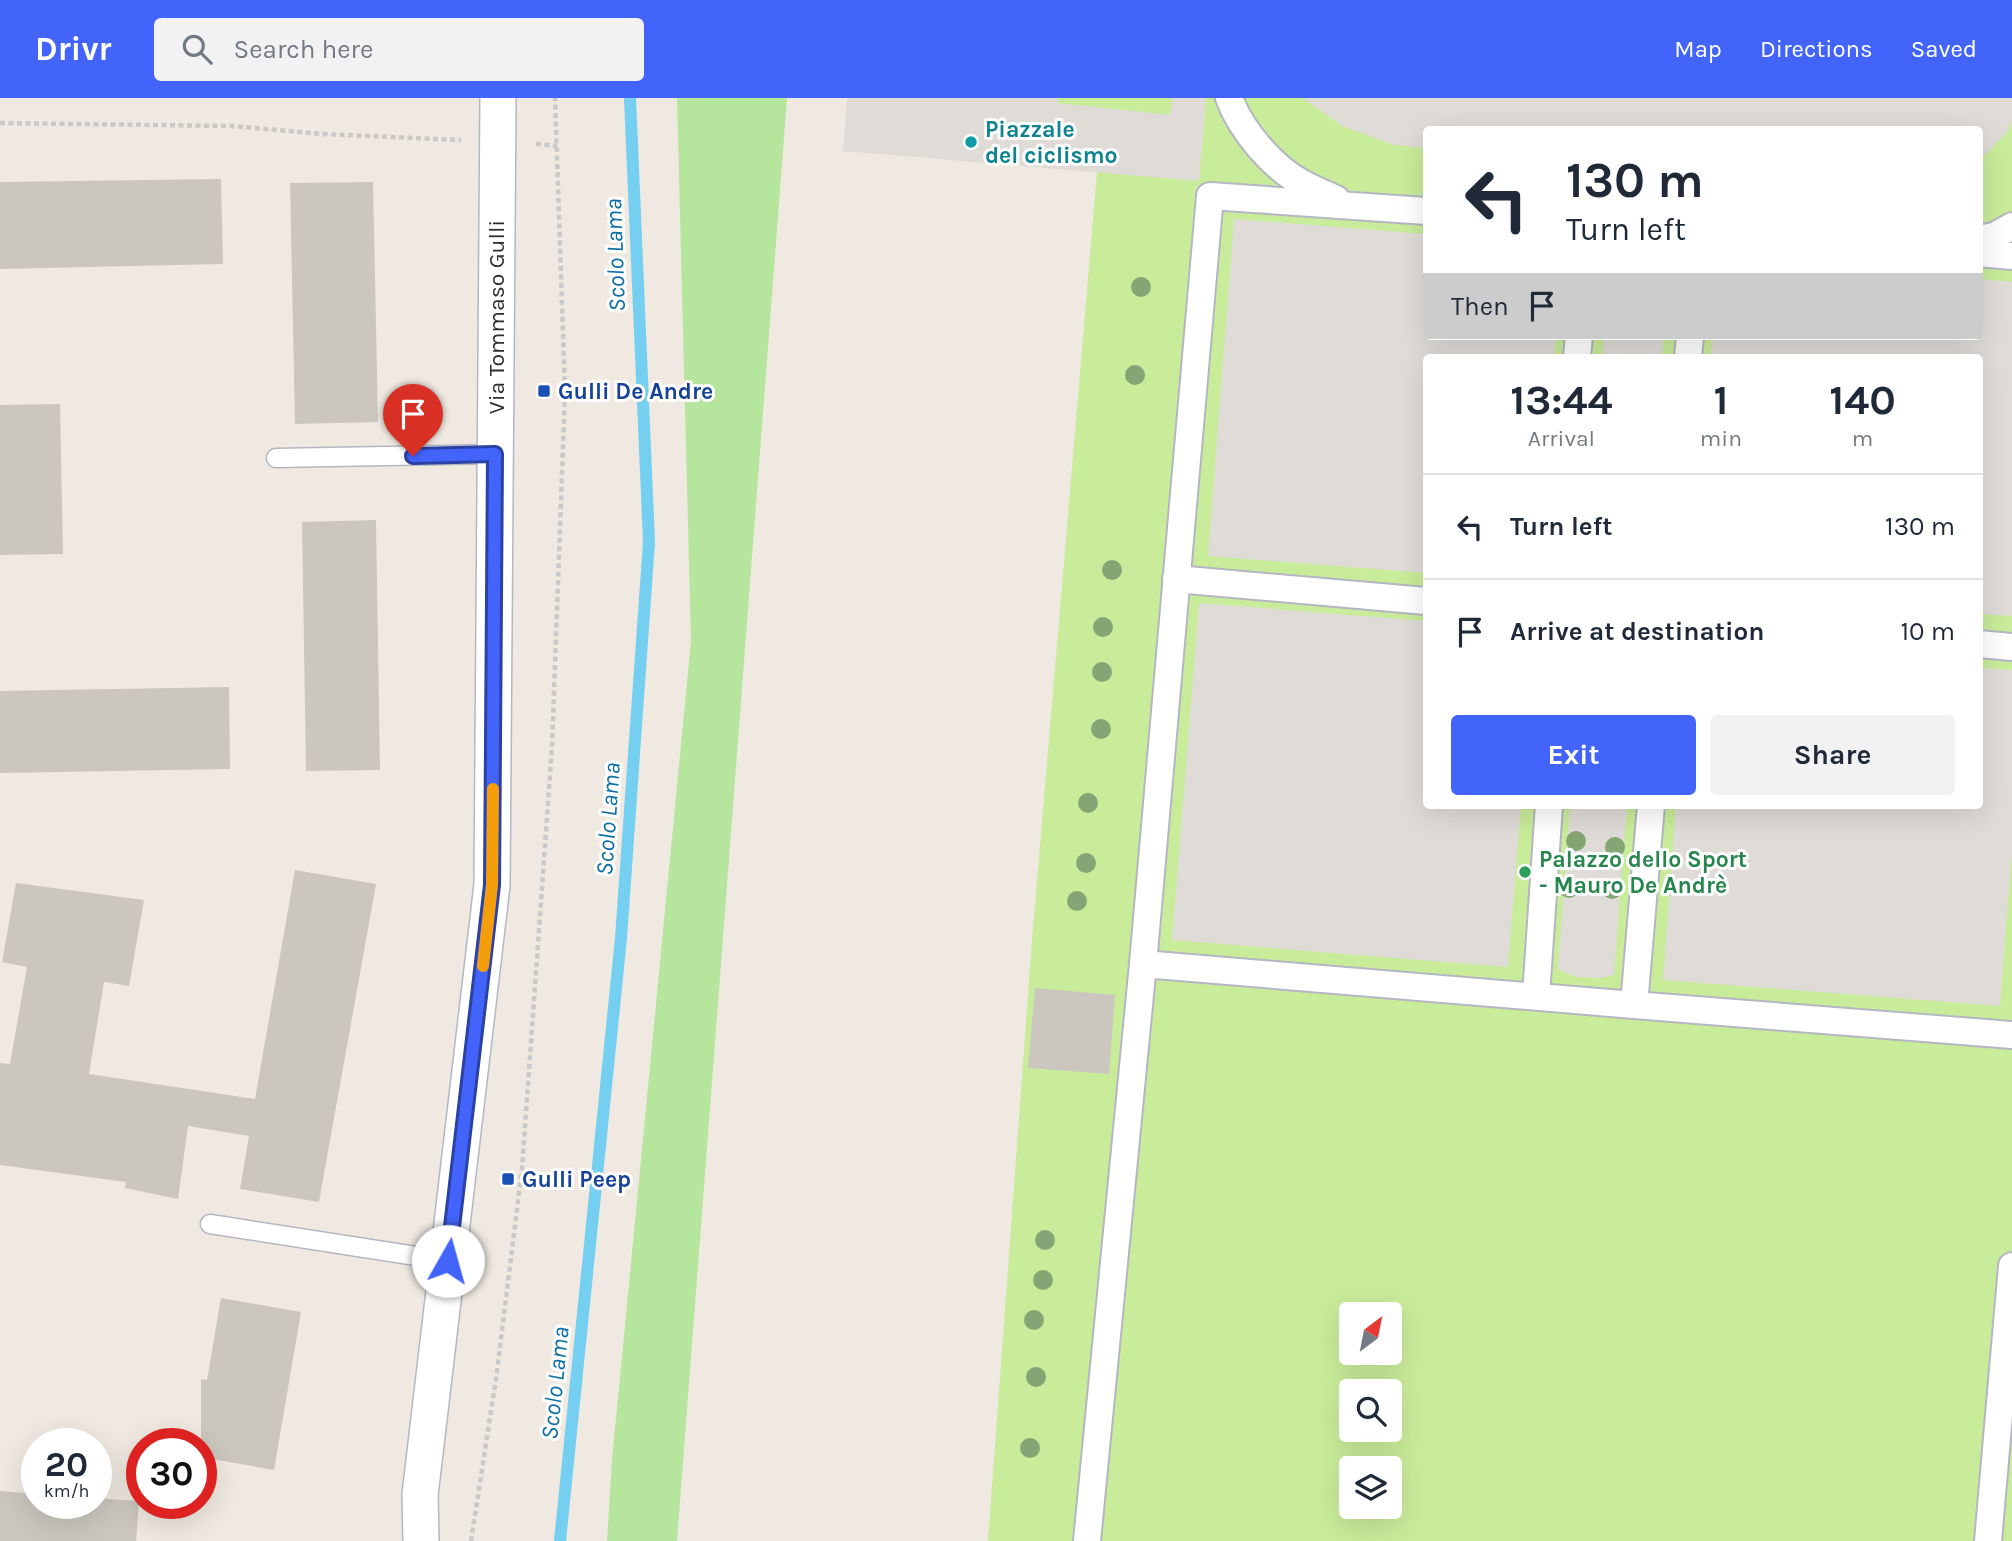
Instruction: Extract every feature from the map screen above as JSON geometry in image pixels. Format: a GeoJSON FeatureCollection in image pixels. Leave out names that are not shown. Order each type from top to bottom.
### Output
{"type":"FeatureCollection","features":[{"type":"Feature","properties":{"kind":"street","name":"Via Tommaso Gulli"},"geometry":{"type":"LineString","coordinates":[[421,1541],[420,1496],[492,885],[495,454],[511,143],[496,98]]}},
{"type":"Feature","properties":{"kind":"street"},"geometry":{"type":"LineString","coordinates":[[1229,98],[1235,113],[1257,146],[1300,183],[1352,206]]}},
{"type":"Feature","properties":{"kind":"street"},"geometry":{"type":"LineString","coordinates":[[1087,1541],[1143,964],[1210,196],[1423,211]]}},
{"type":"Feature","properties":{"kind":"street"},"geometry":{"type":"LineString","coordinates":[[1983,238],[1994,236],[2012,226]]}},
{"type":"Feature","properties":{"kind":"street"},"geometry":{"type":"LineString","coordinates":[[1983,253],[2012,256]]}},
{"type":"Feature","properties":{"kind":"street"},"geometry":{"type":"LineString","coordinates":[[1176,579],[1423,601]]}},
{"type":"Feature","properties":{"kind":"street"},"geometry":{"type":"LineString","coordinates":[[1983,644],[2012,647]]}},
{"type":"Feature","properties":{"kind":"street"},"geometry":{"type":"LineString","coordinates":[[1536,996],[1549,809]]}},
{"type":"Feature","properties":{"kind":"street"},"geometry":{"type":"LineString","coordinates":[[1634,1005],[1651,809]]}},
{"type":"Feature","properties":{"kind":"street"},"geometry":{"type":"LineString","coordinates":[[1143,964],[2012,1035]]}},
{"type":"Feature","properties":{"kind":"street"},"geometry":{"type":"LineString","coordinates":[[1988,1541],[2012,1266]]}},
{"type":"Feature","properties":{"kind":"street","name":"Via Tommaso Gulli"},"geometry":{"type":"LineString","coordinates":[[407,1541],[420,1496]]}},
{"type":"Feature","properties":{"kind":"lane"},"geometry":{"type":"LineString","coordinates":[[276,458],[495,454]]}},
{"type":"Feature","properties":{"kind":"lane"},"geometry":{"type":"LineString","coordinates":[[210,1224],[448,1261]]}},
{"type":"Feature","properties":{"kind":"path"},"geometry":{"type":"LineString","coordinates":[[471,1541],[496,1379],[522,1169],[552,747],[565,392],[555,98]]}},
{"type":"Feature","properties":{"kind":"path"},"geometry":{"type":"LineString","coordinates":[[0,123],[231,126],[322,134],[557,146]]}},
{"type":"Feature","properties":{"kind":"green space"},"geometry":{"type":"Polygon","coordinates":[[[677,98],[787,98],[677,1541],[607,1541],[612,1460],[691,641],[677,98]]]}},
{"type":"Feature","properties":{"kind":"green space","name":"Palazzo dello Sport - Mauro De Andrè"},"geometry":{"type":"Polygon","coordinates":[[[1058,98],[2012,98],[2012,1541],[988,1541],[1032,940],[1097,172],[1058,103],[1058,98]]]}},
{"type":"Feature","properties":{"kind":"shaded area","name":"Piazzale del ciclismo"},"geometry":{"type":"Polygon","coordinates":[[[847,98],[1058,98],[1058,103],[1170,115],[1172,98],[1206,98],[1199,181],[843,151],[847,98]]]}},
{"type":"Feature","properties":{"kind":"shaded area"},"geometry":{"type":"Polygon","coordinates":[[[1303,98],[2012,98],[2012,121],[2007,132],[1983,157],[1983,126],[1423,126],[1423,148],[1394,145],[1342,126],[1303,98]]]}},
{"type":"Feature","properties":{"kind":"shaded area"},"geometry":{"type":"Polygon","coordinates":[[[1234,219],[1423,234],[1423,340],[1556,340],[1554,354],[1423,354],[1423,573],[1208,556],[1234,219]]]}},
{"type":"Feature","properties":{"kind":"shaded area"},"geometry":{"type":"Polygon","coordinates":[[[1983,279],[2012,282],[2012,616],[1983,614],[1983,354],[1711,354],[1712,340],[1983,340],[1983,279]]]}},
{"type":"Feature","properties":{"kind":"shaded area"},"geometry":{"type":"Polygon","coordinates":[[[1604,340],[1664,340],[1662,354],[1602,354],[1604,340]]]}},
{"type":"Feature","properties":{"kind":"shaded area"},"geometry":{"type":"Polygon","coordinates":[[[1199,603],[1423,621],[1423,809],[1521,809],[1508,967],[1172,940],[1199,603]]]}},
{"type":"Feature","properties":{"kind":"shaded area"},"geometry":{"type":"Polygon","coordinates":[[[1983,668],[2012,670],[2012,848],[2000,1006],[1663,980],[1676,809],[1983,809],[1983,668]]]}},
{"type":"Feature","properties":{"kind":"shaded area"},"geometry":{"type":"Polygon","coordinates":[[[1570,809],[1627,809],[1614,975],[1601,978],[1576,977],[1558,969],[1570,809]]]}},
{"type":"Feature","properties":{"kind":"building"},"geometry":{"type":"Polygon","coordinates":[[[221,179],[223,264],[0,269],[0,182],[221,179]]]}},
{"type":"Feature","properties":{"kind":"building"},"geometry":{"type":"Polygon","coordinates":[[[373,182],[378,422],[295,424],[290,183],[373,182]]]}},
{"type":"Feature","properties":{"kind":"building"},"geometry":{"type":"Polygon","coordinates":[[[60,404],[63,554],[0,555],[0,405],[60,404]]]}},
{"type":"Feature","properties":{"kind":"building"},"geometry":{"type":"Polygon","coordinates":[[[376,520],[380,770],[306,771],[302,522],[376,520]]]}},
{"type":"Feature","properties":{"kind":"building"},"geometry":{"type":"Polygon","coordinates":[[[229,687],[230,769],[0,773],[0,691],[229,687]]]}},
{"type":"Feature","properties":{"kind":"building"},"geometry":{"type":"Polygon","coordinates":[[[295,870],[376,884],[319,1202],[240,1189],[249,1136],[188,1126],[178,1199],[125,1188],[126,1182],[0,1165],[0,1063],[10,1064],[27,967],[2,962],[16,883],[144,900],[129,986],[104,982],[89,1074],[255,1099],[295,870]]]}},
{"type":"Feature","properties":{"kind":"building"},"geometry":{"type":"Polygon","coordinates":[[[1035,988],[1115,995],[1109,1074],[1028,1068],[1035,988]]]}},
{"type":"Feature","properties":{"kind":"building"},"geometry":{"type":"Polygon","coordinates":[[[221,1298],[301,1312],[274,1470],[217,1460],[217,1428],[201,1428],[201,1379],[207,1380],[221,1298]]]}},
{"type":"Feature","properties":{"kind":"building"},"geometry":{"type":"Polygon","coordinates":[[[0,1491],[21,1493],[21,1519],[112,1519],[112,1499],[126,1500],[126,1519],[138,1519],[136,1541],[0,1541],[0,1491]]]}},
{"type":"Feature","properties":{"kind":"waterway","name":"Scolo Lama"},"geometry":{"type":"LineString","coordinates":[[560,1541],[621,938],[649,542],[630,98]]}},
{"type":"Feature","properties":{"kind":"slow traffic"},"geometry":{"type":"LineString","coordinates":[[483,966],[492,885],[493,789]]}},
{"type":"Feature","properties":{"kind":"place","name":"Piazzale del ciclismo"},"geometry":{"type":"Point","coordinates":[971,142]}},
{"type":"Feature","properties":{"kind":"place","name":"Gulli De Andre"},"geometry":{"type":"Point","coordinates":[544,391]}},
{"type":"Feature","properties":{"kind":"place","name":"Palazzo dello Sport - Mauro De Andrè"},"geometry":{"type":"Point","coordinates":[1525,872]}},
{"type":"Feature","properties":{"kind":"place","name":"Gulli Peep"},"geometry":{"type":"Point","coordinates":[508,1179]}},
{"type":"Feature","properties":{"kind":"route"},"geometry":{"type":"LineString","coordinates":[[413,456],[495,454],[492,885],[448,1261]]}}]}
